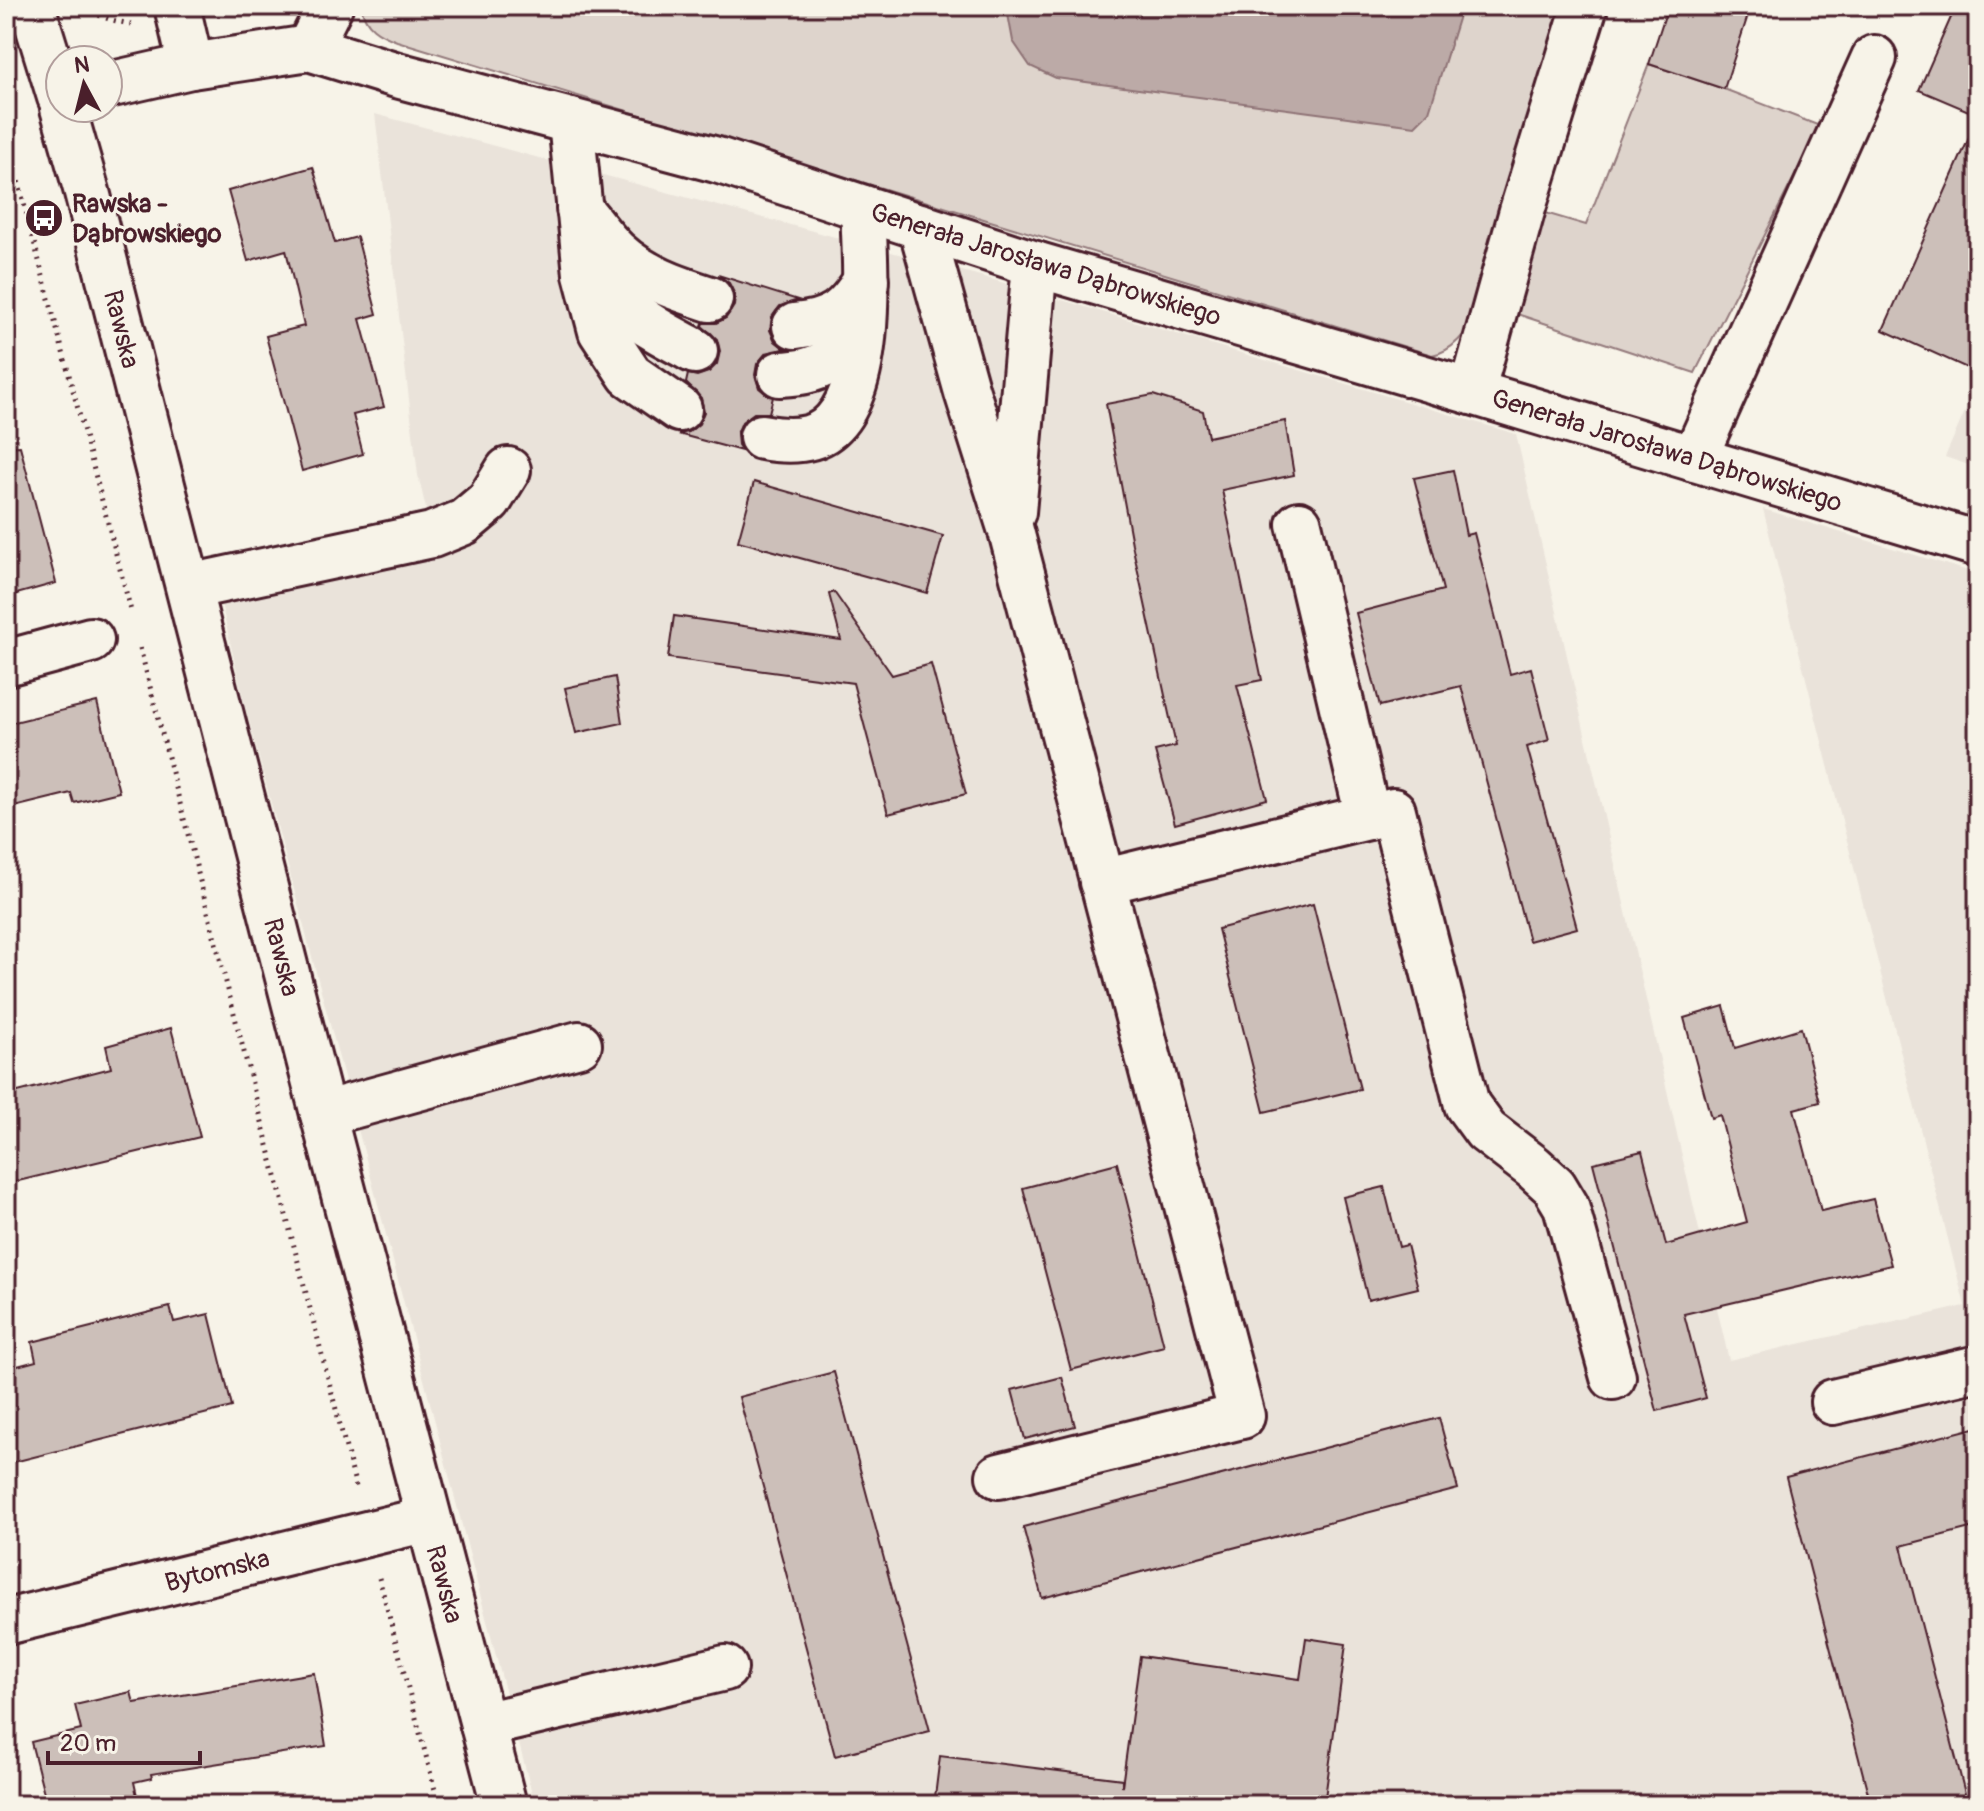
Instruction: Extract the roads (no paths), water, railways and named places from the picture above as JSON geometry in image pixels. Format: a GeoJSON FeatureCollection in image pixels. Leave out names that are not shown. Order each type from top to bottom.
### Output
{"type":"FeatureCollection","features":[{"type":"Feature","properties":{"kind":"street"},"geometry":{"type":"LineString","coordinates":[[32,6],[44,45]]}},
{"type":"Feature","properties":{"kind":"street"},"geometry":{"type":"LineString","coordinates":[[177,6],[191,66]]}},
{"type":"Feature","properties":{"kind":"street"},"geometry":{"type":"LineString","coordinates":[[309,48],[330,6]]}},
{"type":"Feature","properties":{"kind":"street"},"geometry":{"type":"LineString","coordinates":[[1472,392],[1522,211],[1585,6]]}},
{"type":"Feature","properties":{"kind":"street","name":"Generała Jarosława Dąbrowskiego"},"geometry":{"type":"LineString","coordinates":[[124,81],[191,66],[309,48],[397,75],[717,160],[1035,264],[1978,544]]}},
{"type":"Feature","properties":{"kind":"street"},"geometry":{"type":"LineString","coordinates":[[1694,459],[1874,58]]}},
{"type":"Feature","properties":{"kind":"street"},"geometry":{"type":"LineString","coordinates":[[571,121],[586,274],[601,331],[630,375],[679,409]]}},
{"type":"Feature","properties":{"kind":"street","name":"Rawska"},"geometry":{"type":"LineString","coordinates":[[68,124],[504,1805]]}},
{"type":"Feature","properties":{"kind":"street"},"geometry":{"type":"LineString","coordinates":[[762,437],[782,441],[805,439],[826,430],[840,416],[850,398],[864,333],[863,208]]}},
{"type":"Feature","properties":{"kind":"street"},"geometry":{"type":"LineString","coordinates":[[921,226],[967,392],[1011,531],[1242,1416],[999,1476]]}},
{"type":"Feature","properties":{"kind":"street"},"geometry":{"type":"LineString","coordinates":[[581,230],[668,286],[710,299]]}},
{"type":"Feature","properties":{"kind":"street"},"geometry":{"type":"LineString","coordinates":[[581,230],[612,292],[631,312],[695,351]]}},
{"type":"Feature","properties":{"kind":"street"},"geometry":{"type":"LineString","coordinates":[[1011,531],[1035,264]]}},
{"type":"Feature","properties":{"kind":"street"},"geometry":{"type":"LineString","coordinates":[[795,326],[817,324],[865,294]]}},
{"type":"Feature","properties":{"kind":"street"},"geometry":{"type":"LineString","coordinates":[[780,374],[819,368],[837,355],[849,339],[865,294]]}},
{"type":"Feature","properties":{"kind":"street"},"geometry":{"type":"LineString","coordinates":[[189,587],[432,535],[464,522],[489,501],[508,470]]}},
{"type":"Feature","properties":{"kind":"street"},"geometry":{"type":"LineString","coordinates":[[1299,524],[1368,817]]}},
{"type":"Feature","properties":{"kind":"street"},"geometry":{"type":"LineString","coordinates":[[6,663],[91,640]]}},
{"type":"Feature","properties":{"kind":"street"},"geometry":{"type":"LineString","coordinates":[[1102,882],[1393,811],[1467,1105],[1486,1131],[1554,1186],[1566,1206],[1613,1377]]}},
{"type":"Feature","properties":{"kind":"street"},"geometry":{"type":"LineString","coordinates":[[323,1114],[579,1044]]}},
{"type":"Feature","properties":{"kind":"street"},"geometry":{"type":"LineString","coordinates":[[1833,1402],[1978,1368]]}},
{"type":"Feature","properties":{"kind":"street","name":"Bytomska"},"geometry":{"type":"LineString","coordinates":[[6,1622],[428,1519]]}},
{"type":"Feature","properties":{"kind":"street"},"geometry":{"type":"LineString","coordinates":[[483,1725],[725,1668]]}},
{"type":"Feature","properties":{"kind":"place","name":"Rawska - Dąbrowskiego"},"geometry":{"type":"Point","coordinates":[44,218]}}]}
